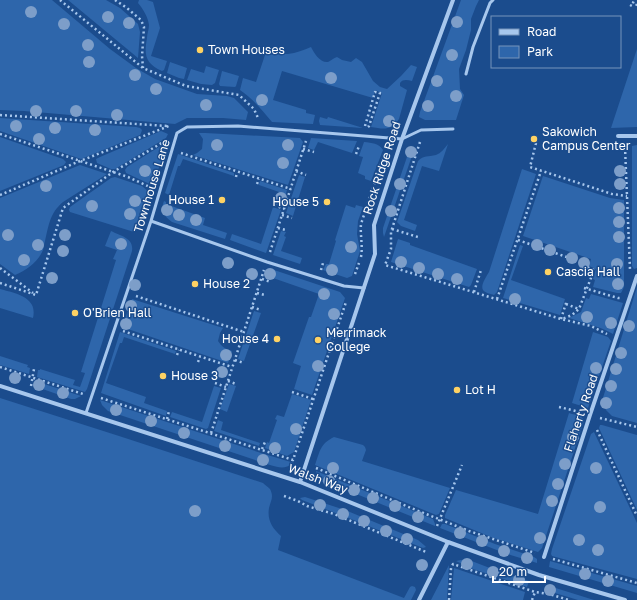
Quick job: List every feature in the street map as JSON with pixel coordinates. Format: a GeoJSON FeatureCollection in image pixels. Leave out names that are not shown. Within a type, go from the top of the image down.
{"type":"FeatureCollection","features":[{"type":"Feature","properties":{"kind":"street","name":"Rock Ridge Road"},"geometry":{"type":"LineString","coordinates":[[300,482],[375,254],[374,225],[419,90],[453,0]]}},
{"type":"Feature","properties":{"kind":"street"},"geometry":{"type":"LineString","coordinates":[[618,136],[637,136]]}},
{"type":"Feature","properties":{"kind":"street","name":"Flaherty Road"},"geometry":{"type":"LineString","coordinates":[[544,557],[637,276]]}},
{"type":"Feature","properties":{"kind":"street","name":"Walsh Way"},"geometry":{"type":"LineString","coordinates":[[0,386],[300,482],[448,542],[539,575],[626,600]]}},
{"type":"Feature","properties":{"kind":"street"},"geometry":{"type":"LineString","coordinates":[[419,600],[448,542]]}},
{"type":"Feature","properties":{"kind":"lane"},"geometry":{"type":"LineString","coordinates":[[466,74],[473,47],[490,3],[493,0]]}},
{"type":"Feature","properties":{"kind":"lane","name":"Townhouse Lane"},"geometry":{"type":"LineString","coordinates":[[86,413],[151,221],[177,133],[187,127],[238,126],[402,139]]}},
{"type":"Feature","properties":{"kind":"lane"},"geometry":{"type":"LineString","coordinates":[[402,139],[421,130],[453,128]]}},
{"type":"Feature","properties":{"kind":"lane"},"geometry":{"type":"LineString","coordinates":[[151,221],[267,262],[344,286],[364,288]]}},
{"type":"Feature","properties":{"kind":"path"},"geometry":{"type":"LineString","coordinates":[[60,0],[143,68],[186,86],[239,95],[254,109],[262,127]]}},
{"type":"Feature","properties":{"kind":"path"},"geometry":{"type":"LineString","coordinates":[[115,0],[141,20],[144,27],[142,56],[143,68]]}},
{"type":"Feature","properties":{"kind":"path"},"geometry":{"type":"LineString","coordinates":[[630,5],[632,6],[634,0]]}},
{"type":"Feature","properties":{"kind":"path"},"geometry":{"type":"LineString","coordinates":[[362,135],[369,126],[380,93],[375,92],[365,126]]}},
{"type":"Feature","properties":{"kind":"path"},"geometry":{"type":"LineString","coordinates":[[0,115],[187,127]]}},
{"type":"Feature","properties":{"kind":"path"},"geometry":{"type":"LineString","coordinates":[[0,194],[170,126]]}},
{"type":"Feature","properties":{"kind":"path"},"geometry":{"type":"LineString","coordinates":[[424,130],[391,232],[391,249],[385,264],[561,319],[591,326],[617,338]]}},
{"type":"Feature","properties":{"kind":"path"},"geometry":{"type":"LineString","coordinates":[[211,433],[309,132]]}},
{"type":"Feature","properties":{"kind":"path"},"geometry":{"type":"LineString","coordinates":[[36,295],[63,208],[113,172],[177,133]]}},
{"type":"Feature","properties":{"kind":"path"},"geometry":{"type":"LineString","coordinates":[[0,134],[128,177],[160,191]]}},
{"type":"Feature","properties":{"kind":"path"},"geometry":{"type":"LineString","coordinates":[[625,136],[630,273]]}},
{"type":"Feature","properties":{"kind":"path"},"geometry":{"type":"LineString","coordinates":[[536,143],[530,167],[612,194],[627,196]]}},
{"type":"Feature","properties":{"kind":"path"},"geometry":{"type":"LineString","coordinates":[[303,149],[314,152]]}},
{"type":"Feature","properties":{"kind":"path"},"geometry":{"type":"LineString","coordinates":[[172,150],[290,189]]}},
{"type":"Feature","properties":{"kind":"path"},"geometry":{"type":"LineString","coordinates":[[296,171],[306,175]]}},
{"type":"Feature","properties":{"kind":"path"},"geometry":{"type":"LineString","coordinates":[[498,299],[541,171]]}},
{"type":"Feature","properties":{"kind":"path"},"geometry":{"type":"LineString","coordinates":[[236,176],[238,172]]}},
{"type":"Feature","properties":{"kind":"path"},"geometry":{"type":"LineString","coordinates":[[257,184],[259,178]]}},
{"type":"Feature","properties":{"kind":"path"},"geometry":{"type":"LineString","coordinates":[[274,205],[284,209]]}},
{"type":"Feature","properties":{"kind":"path"},"geometry":{"type":"LineString","coordinates":[[282,215],[292,218]]}},
{"type":"Feature","properties":{"kind":"path"},"geometry":{"type":"LineString","coordinates":[[278,228],[286,230]]}},
{"type":"Feature","properties":{"kind":"path"},"geometry":{"type":"LineString","coordinates":[[392,229],[418,237]]}},
{"type":"Feature","properties":{"kind":"path"},"geometry":{"type":"LineString","coordinates":[[518,240],[578,261],[594,270],[579,309],[572,315],[561,319]]}},
{"type":"Feature","properties":{"kind":"path"},"geometry":{"type":"LineString","coordinates":[[0,268],[36,295]]}},
{"type":"Feature","properties":{"kind":"path"},"geometry":{"type":"LineString","coordinates":[[474,292],[481,270]]}},
{"type":"Feature","properties":{"kind":"path"},"geometry":{"type":"LineString","coordinates":[[262,279],[271,282]]}},
{"type":"Feature","properties":{"kind":"path"},"geometry":{"type":"LineString","coordinates":[[0,283],[36,295]]}},
{"type":"Feature","properties":{"kind":"path"},"geometry":{"type":"LineString","coordinates":[[586,288],[618,298],[631,295]]}},
{"type":"Feature","properties":{"kind":"path"},"geometry":{"type":"LineString","coordinates":[[126,293],[244,332]]}},
{"type":"Feature","properties":{"kind":"path"},"geometry":{"type":"LineString","coordinates":[[257,293],[265,295]]}},
{"type":"Feature","properties":{"kind":"path"},"geometry":{"type":"LineString","coordinates":[[561,319],[567,300]]}},
{"type":"Feature","properties":{"kind":"path"},"geometry":{"type":"LineString","coordinates":[[0,367],[91,396],[106,398],[293,460],[346,302]]}},
{"type":"Feature","properties":{"kind":"path"},"geometry":{"type":"LineString","coordinates":[[566,304],[579,309]]}},
{"type":"Feature","properties":{"kind":"path"},"geometry":{"type":"LineString","coordinates":[[252,307],[261,310]]}},
{"type":"Feature","properties":{"kind":"path"},"geometry":{"type":"LineString","coordinates":[[114,328],[232,367]]}},
{"type":"Feature","properties":{"kind":"path"},"geometry":{"type":"LineString","coordinates":[[177,355],[179,350]]}},
{"type":"Feature","properties":{"kind":"path"},"geometry":{"type":"LineString","coordinates":[[198,362],[200,356]]}},
{"type":"Feature","properties":{"kind":"path"},"geometry":{"type":"LineString","coordinates":[[235,360],[244,363]]}},
{"type":"Feature","properties":{"kind":"path"},"geometry":{"type":"LineString","coordinates":[[29,395],[34,369]]}},
{"type":"Feature","properties":{"kind":"path"},"geometry":{"type":"LineString","coordinates":[[228,381],[236,384]]}},
{"type":"Feature","properties":{"kind":"path"},"geometry":{"type":"LineString","coordinates":[[215,383],[226,387]]}},
{"type":"Feature","properties":{"kind":"path"},"geometry":{"type":"LineString","coordinates":[[292,392],[313,399]]}},
{"type":"Feature","properties":{"kind":"path"},"geometry":{"type":"LineString","coordinates":[[167,419],[169,411]]}},
{"type":"Feature","properties":{"kind":"path"},"geometry":{"type":"LineString","coordinates":[[590,415],[637,516]]}},
{"type":"Feature","properties":{"kind":"path"},"geometry":{"type":"LineString","coordinates":[[262,450],[264,442]]}},
{"type":"Feature","properties":{"kind":"path"},"geometry":{"type":"LineString","coordinates":[[437,526],[462,465]]}},
{"type":"Feature","properties":{"kind":"path"},"geometry":{"type":"LineString","coordinates":[[315,468],[469,531],[544,557],[637,583]]}},
{"type":"Feature","properties":{"kind":"path"},"geometry":{"type":"LineString","coordinates":[[284,496],[307,506],[334,514],[426,552]]}},
{"type":"Feature","properties":{"kind":"path"},"geometry":{"type":"LineString","coordinates":[[449,600],[451,568],[453,564],[535,592],[549,594],[569,600]]}},
{"type":"Feature","properties":{"kind":"path"},"geometry":{"type":"LineString","coordinates":[[532,600],[535,592]]}},
{"type":"Feature","properties":{"kind":"green space"},"geometry":{"type":"Polygon","coordinates":[[[0,0],[52,0],[110,49],[136,68],[155,79],[197,94],[227,96],[234,98],[248,112],[246,120],[223,118],[187,118],[175,124],[0,110],[0,0]]]}},
{"type":"Feature","properties":{"kind":"green space"},"geometry":{"type":"Polygon","coordinates":[[[68,0],[106,0],[120,8],[138,24],[140,32],[138,58],[68,0]]]}},
{"type":"Feature","properties":{"kind":"green space"},"geometry":{"type":"Polygon","coordinates":[[[139,0],[153,2],[160,28],[151,56],[167,61],[164,70],[162,71],[152,65],[147,58],[146,49],[149,25],[145,13],[138,3],[139,0]]]}},
{"type":"Feature","properties":{"kind":"green space"},"geometry":{"type":"Polygon","coordinates":[[[461,0],[479,0],[471,19],[471,30],[459,69],[460,89],[464,95],[456,120],[425,120],[419,117],[420,112],[461,0]]]}},
{"type":"Feature","properties":{"kind":"green space"},"geometry":{"type":"Polygon","coordinates":[[[311,47],[318,57],[325,62],[337,57],[351,62],[356,58],[362,62],[373,81],[380,87],[387,89],[411,65],[417,67],[412,81],[404,80],[400,83],[400,86],[407,90],[399,119],[396,123],[387,128],[371,127],[382,93],[375,90],[373,98],[282,71],[273,100],[306,110],[306,113],[315,115],[313,124],[272,122],[245,93],[240,90],[243,78],[256,82],[265,55],[291,54],[311,47]]]}},
{"type":"Feature","properties":{"kind":"green space"},"geometry":{"type":"Polygon","coordinates":[[[637,49],[637,127],[611,128],[637,49]]]}},
{"type":"Feature","properties":{"kind":"green space"},"geometry":{"type":"Polygon","coordinates":[[[170,62],[187,68],[184,79],[167,73],[170,62]]]}},
{"type":"Feature","properties":{"kind":"green space"},"geometry":{"type":"Polygon","coordinates":[[[206,66],[219,70],[215,83],[212,85],[201,84],[187,80],[191,69],[204,73],[206,66]]]}},
{"type":"Feature","properties":{"kind":"green space"},"geometry":{"type":"Polygon","coordinates":[[[222,71],[239,76],[235,87],[220,86],[219,84],[222,71]]]}},
{"type":"Feature","properties":{"kind":"green space"},"geometry":{"type":"Polygon","coordinates":[[[320,117],[327,119],[328,117],[363,128],[320,125],[320,117]]]}},
{"type":"Feature","properties":{"kind":"green space"},"geometry":{"type":"Polygon","coordinates":[[[0,118],[136,127],[142,130],[140,135],[81,159],[0,131],[0,118]]]}},
{"type":"Feature","properties":{"kind":"green space"},"geometry":{"type":"Polygon","coordinates":[[[161,131],[168,134],[166,138],[115,169],[111,169],[97,163],[96,159],[100,157],[161,131]]]}},
{"type":"Feature","properties":{"kind":"green space"},"geometry":{"type":"Polygon","coordinates":[[[199,133],[300,138],[303,142],[288,185],[193,155],[202,149],[203,139],[199,133]]]}},
{"type":"Feature","properties":{"kind":"green space"},"geometry":{"type":"Polygon","coordinates":[[[0,137],[63,159],[66,162],[64,165],[0,191],[0,137]]]}},
{"type":"Feature","properties":{"kind":"green space"},"geometry":{"type":"Polygon","coordinates":[[[311,138],[357,141],[352,153],[318,142],[314,150],[308,148],[311,138]]]}},
{"type":"Feature","properties":{"kind":"green space"},"geometry":{"type":"Polygon","coordinates":[[[170,140],[152,185],[126,173],[125,170],[127,167],[170,140]]]}},
{"type":"Feature","properties":{"kind":"green space"},"geometry":{"type":"Polygon","coordinates":[[[364,142],[377,145],[383,150],[371,181],[365,179],[365,176],[358,173],[363,157],[359,156],[364,142]]]}},
{"type":"Feature","properties":{"kind":"green space"},"geometry":{"type":"Polygon","coordinates":[[[448,144],[439,171],[422,166],[404,220],[417,225],[415,231],[401,226],[397,222],[418,161],[424,157],[438,154],[448,144]]]}},
{"type":"Feature","properties":{"kind":"green space"},"geometry":{"type":"Polygon","coordinates":[[[637,145],[637,268],[634,269],[632,266],[632,146],[637,145]]]}},
{"type":"Feature","properties":{"kind":"green space"},"geometry":{"type":"Polygon","coordinates":[[[410,148],[414,150],[384,237],[383,228],[410,148]]]}},
{"type":"Feature","properties":{"kind":"green space"},"geometry":{"type":"Polygon","coordinates":[[[178,154],[234,173],[234,176],[183,159],[180,166],[178,166],[169,195],[165,193],[178,154]]]}},
{"type":"Feature","properties":{"kind":"green space"},"geometry":{"type":"Polygon","coordinates":[[[80,165],[107,174],[63,202],[55,210],[41,254],[32,265],[15,275],[0,264],[0,198],[80,165]]]}},
{"type":"Feature","properties":{"kind":"green space"},"geometry":{"type":"Polygon","coordinates":[[[522,169],[536,174],[497,292],[494,295],[484,291],[482,287],[489,272],[522,169]]]}},
{"type":"Feature","properties":{"kind":"green space"},"geometry":{"type":"Polygon","coordinates":[[[299,175],[305,177],[293,216],[286,213],[299,175]]]}},
{"type":"Feature","properties":{"kind":"green space"},"geometry":{"type":"Polygon","coordinates":[[[543,176],[610,198],[624,200],[624,287],[621,293],[593,287],[595,280],[593,279],[596,269],[589,266],[591,259],[523,236],[543,176]]]}},
{"type":"Feature","properties":{"kind":"green space"},"geometry":{"type":"Polygon","coordinates":[[[115,177],[142,186],[150,193],[139,229],[134,232],[70,212],[69,210],[70,207],[111,178],[115,177]]]}},
{"type":"Feature","properties":{"kind":"green space"},"geometry":{"type":"Polygon","coordinates":[[[260,181],[287,190],[282,206],[275,204],[279,192],[259,185],[260,181]]]}},
{"type":"Feature","properties":{"kind":"green space"},"geometry":{"type":"Polygon","coordinates":[[[164,201],[166,204],[205,218],[203,225],[227,233],[225,239],[172,222],[167,218],[163,211],[164,201]]]}},
{"type":"Feature","properties":{"kind":"green space"},"geometry":{"type":"Polygon","coordinates":[[[346,205],[355,208],[356,205],[363,207],[358,221],[357,234],[360,251],[352,276],[347,278],[323,270],[326,264],[329,264],[346,205]]]}},
{"type":"Feature","properties":{"kind":"green space"},"geometry":{"type":"Polygon","coordinates":[[[273,207],[281,210],[266,253],[230,240],[232,234],[261,244],[273,207]]]}},
{"type":"Feature","properties":{"kind":"green space"},"geometry":{"type":"Polygon","coordinates":[[[111,231],[129,240],[132,251],[87,389],[85,392],[37,377],[38,370],[40,369],[75,380],[73,385],[80,387],[85,373],[81,372],[116,260],[113,259],[117,250],[105,246],[111,231]]]}},
{"type":"Feature","properties":{"kind":"green space"},"geometry":{"type":"Polygon","coordinates":[[[281,231],[286,232],[284,236],[286,237],[281,251],[302,258],[300,264],[273,255],[281,231]]]}},
{"type":"Feature","properties":{"kind":"green space"},"geometry":{"type":"Polygon","coordinates":[[[398,239],[410,243],[410,245],[477,269],[471,285],[469,287],[391,262],[398,239]]]}},
{"type":"Feature","properties":{"kind":"green space"},"geometry":{"type":"Polygon","coordinates":[[[520,245],[523,246],[511,280],[565,299],[560,315],[503,298],[520,245]]]}},
{"type":"Feature","properties":{"kind":"green space"},"geometry":{"type":"Polygon","coordinates":[[[268,268],[340,292],[345,298],[312,395],[294,389],[301,366],[293,363],[309,317],[311,317],[319,294],[273,278],[265,277],[268,268]]]}},
{"type":"Feature","properties":{"kind":"green space"},"geometry":{"type":"Polygon","coordinates":[[[637,287],[637,423],[612,416],[606,410],[602,401],[637,287]]]}},
{"type":"Feature","properties":{"kind":"green space"},"geometry":{"type":"Polygon","coordinates":[[[0,289],[26,298],[32,305],[34,313],[33,318],[0,308],[0,289]]]}},
{"type":"Feature","properties":{"kind":"green space"},"geometry":{"type":"Polygon","coordinates":[[[591,294],[623,303],[613,334],[569,318],[581,312],[586,298],[589,299],[591,294]]]}},
{"type":"Feature","properties":{"kind":"green space"},"geometry":{"type":"Polygon","coordinates":[[[132,299],[223,328],[218,341],[224,348],[232,351],[228,363],[122,327],[132,299]]]}},
{"type":"Feature","properties":{"kind":"green space"},"geometry":{"type":"Polygon","coordinates":[[[254,311],[261,313],[244,361],[238,359],[254,311]]]}},
{"type":"Feature","properties":{"kind":"green space"},"geometry":{"type":"Polygon","coordinates":[[[120,332],[176,351],[175,354],[124,337],[122,343],[120,343],[106,383],[146,397],[144,403],[167,411],[166,416],[101,393],[120,332]]]}},
{"type":"Feature","properties":{"kind":"green space"},"geometry":{"type":"Polygon","coordinates":[[[593,332],[608,337],[611,341],[588,408],[572,403],[593,332]]]}},
{"type":"Feature","properties":{"kind":"green space"},"geometry":{"type":"Polygon","coordinates":[[[0,356],[28,365],[27,367],[30,368],[29,374],[0,365],[0,356]]]}},
{"type":"Feature","properties":{"kind":"green space"},"geometry":{"type":"Polygon","coordinates":[[[35,381],[81,396],[71,399],[34,386],[35,381]]]}},
{"type":"Feature","properties":{"kind":"green space"},"geometry":{"type":"Polygon","coordinates":[[[229,384],[236,386],[227,412],[220,409],[229,384]]]}},
{"type":"Feature","properties":{"kind":"green space"},"geometry":{"type":"Polygon","coordinates":[[[214,386],[221,388],[208,428],[206,429],[170,417],[172,412],[202,422],[214,386]]]}},
{"type":"Feature","properties":{"kind":"green space"},"geometry":{"type":"Polygon","coordinates":[[[292,394],[311,400],[294,452],[287,456],[265,448],[267,442],[269,443],[277,420],[275,419],[277,415],[284,417],[292,394]]]}},
{"type":"Feature","properties":{"kind":"green space"},"geometry":{"type":"Polygon","coordinates":[[[0,398],[263,483],[270,489],[272,494],[269,516],[273,527],[281,536],[278,550],[404,598],[410,587],[415,587],[416,590],[411,600],[0,600],[0,398]]]}},
{"type":"Feature","properties":{"kind":"green space"},"geometry":{"type":"Polygon","coordinates":[[[100,400],[294,463],[282,467],[270,465],[108,411],[102,405],[100,400]]]}},
{"type":"Feature","properties":{"kind":"green space"},"geometry":{"type":"Polygon","coordinates":[[[569,413],[580,416],[584,421],[542,548],[538,552],[491,537],[445,518],[456,490],[538,514],[569,413]]]}},
{"type":"Feature","properties":{"kind":"green space"},"geometry":{"type":"Polygon","coordinates":[[[218,420],[223,422],[221,430],[260,443],[259,446],[214,431],[218,420]]]}},
{"type":"Feature","properties":{"kind":"green space"},"geometry":{"type":"Polygon","coordinates":[[[600,425],[637,435],[637,510],[599,428],[600,425]]]}},
{"type":"Feature","properties":{"kind":"green space"},"geometry":{"type":"Polygon","coordinates":[[[594,432],[637,523],[637,579],[552,556],[551,554],[591,434],[594,432]]]}},
{"type":"Feature","properties":{"kind":"green space"},"geometry":{"type":"Polygon","coordinates":[[[334,437],[363,445],[366,450],[362,461],[450,488],[439,514],[436,515],[315,465],[323,445],[334,437]]]}},
{"type":"Feature","properties":{"kind":"green space"},"geometry":{"type":"Polygon","coordinates":[[[316,471],[433,519],[435,526],[349,491],[327,484],[321,481],[317,476],[316,471]]]}},
{"type":"Feature","properties":{"kind":"green space"},"geometry":{"type":"Polygon","coordinates":[[[305,497],[345,510],[418,540],[426,547],[423,548],[300,498],[305,497]]]}},
{"type":"Feature","properties":{"kind":"green space"},"geometry":{"type":"Polygon","coordinates":[[[442,524],[534,557],[537,559],[537,563],[507,554],[440,528],[442,524]]]}},
{"type":"Feature","properties":{"kind":"green space"},"geometry":{"type":"Polygon","coordinates":[[[469,560],[529,581],[527,587],[473,569],[456,561],[469,560]]]}},
{"type":"Feature","properties":{"kind":"green space"},"geometry":{"type":"Polygon","coordinates":[[[550,561],[637,586],[637,593],[549,567],[550,561]]]}},
{"type":"Feature","properties":{"kind":"green space"},"geometry":{"type":"Polygon","coordinates":[[[449,565],[447,600],[431,600],[449,565]]]}},
{"type":"Feature","properties":{"kind":"green space"},"geometry":{"type":"Polygon","coordinates":[[[454,568],[525,592],[523,600],[451,600],[454,568]]]}},
{"type":"Feature","properties":{"kind":"green space"},"geometry":{"type":"Polygon","coordinates":[[[546,585],[594,600],[578,600],[545,590],[546,585]]]}},
{"type":"Feature","properties":{"kind":"place","name":"Town Houses"},"geometry":{"type":"Point","coordinates":[200,50]}},
{"type":"Feature","properties":{"kind":"place","name":"Sakowich Campus Center"},"geometry":{"type":"Point","coordinates":[534,139]}},
{"type":"Feature","properties":{"kind":"place","name":"House 1"},"geometry":{"type":"Point","coordinates":[222,200]}},
{"type":"Feature","properties":{"kind":"place","name":"House 5"},"geometry":{"type":"Point","coordinates":[327,202]}},
{"type":"Feature","properties":{"kind":"place","name":"Cascia Hall"},"geometry":{"type":"Point","coordinates":[548,272]}},
{"type":"Feature","properties":{"kind":"place","name":"House 2"},"geometry":{"type":"Point","coordinates":[195,284]}},
{"type":"Feature","properties":{"kind":"place","name":"O'Brien Hall"},"geometry":{"type":"Point","coordinates":[75,313]}},
{"type":"Feature","properties":{"kind":"place","name":"House 4"},"geometry":{"type":"Point","coordinates":[277,339]}},
{"type":"Feature","properties":{"kind":"place","name":"Merrimack College"},"geometry":{"type":"Point","coordinates":[318,340]}},
{"type":"Feature","properties":{"kind":"place","name":"House 3"},"geometry":{"type":"Point","coordinates":[163,376]}},
{"type":"Feature","properties":{"kind":"place","name":"Lot H"},"geometry":{"type":"Point","coordinates":[457,390]}}]}
